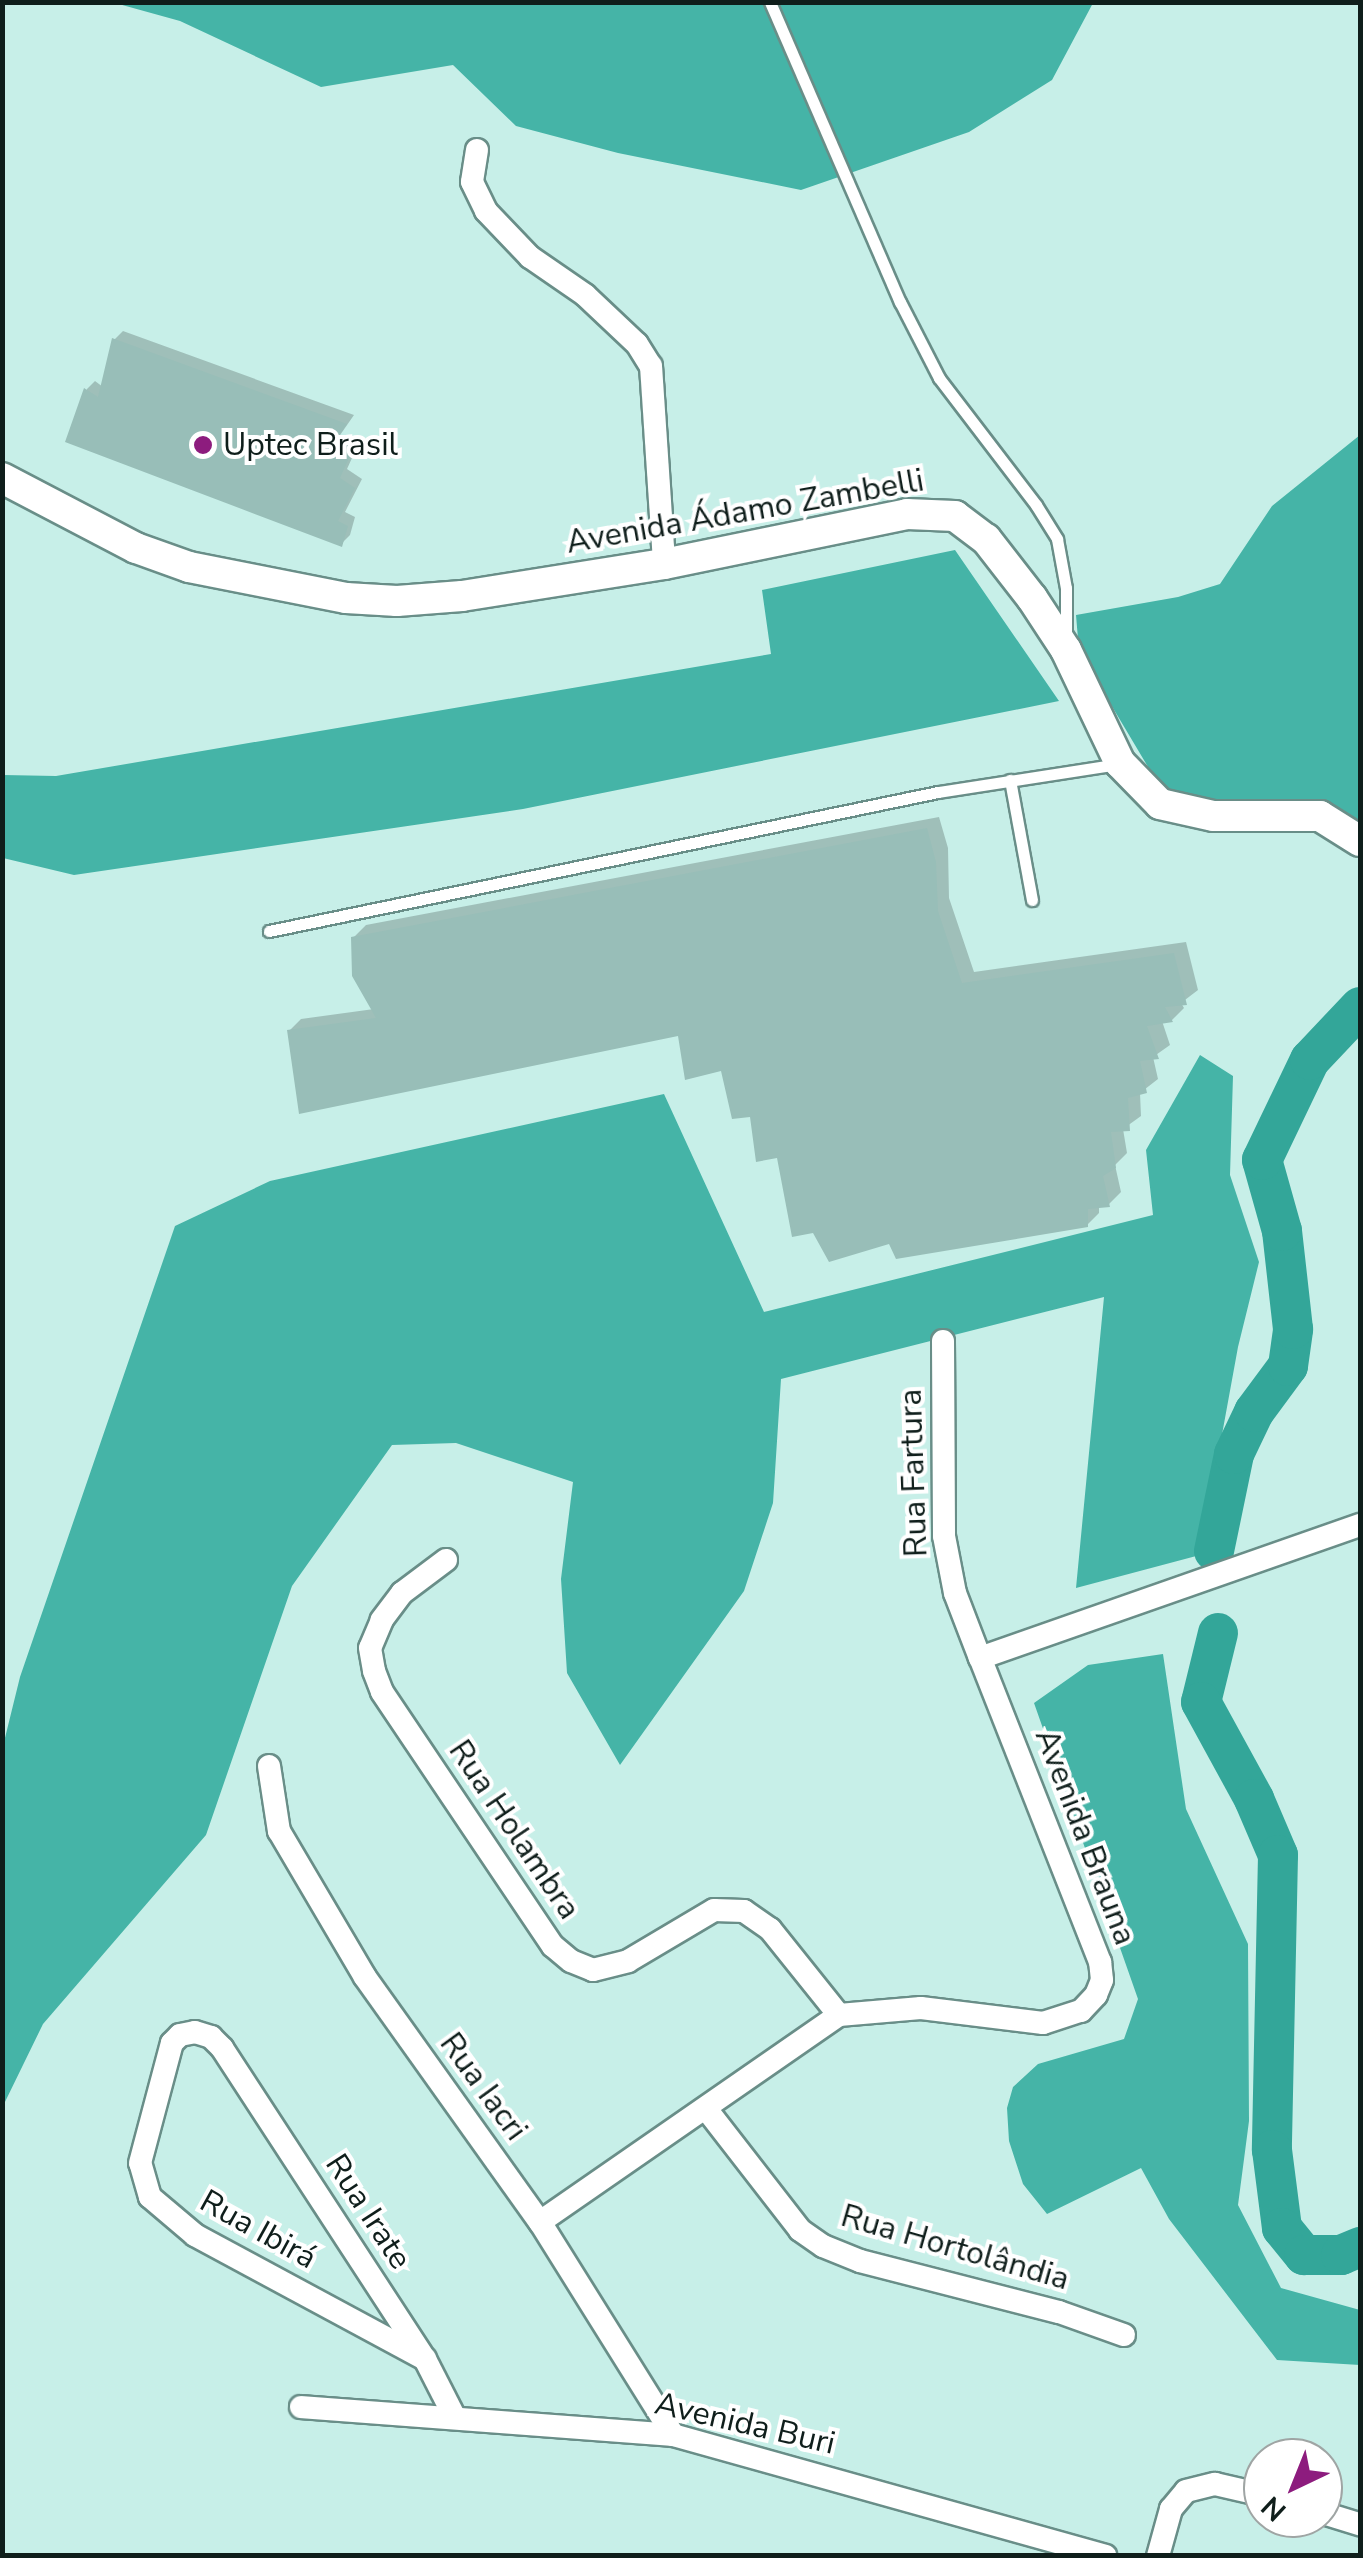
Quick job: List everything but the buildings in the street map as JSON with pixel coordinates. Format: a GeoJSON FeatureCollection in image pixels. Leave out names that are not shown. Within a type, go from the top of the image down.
{"type":"FeatureCollection","features":[{"type":"Feature","properties":{"kind":"street"},"geometry":{"type":"LineString","coordinates":[[477,150],[472,182],[495,222],[530,257],[585,295],[638,344],[651,366],[664,564]]}},
{"type":"Feature","properties":{"kind":"street","name":"Avenida Ádamo Zambelli"},"geometry":{"type":"LineString","coordinates":[[2,478],[136,548],[189,568],[346,598],[397,601],[462,596],[664,564],[907,514],[940,512],[974,527],[993,547],[1066,650],[1120,763],[1160,804],[1213,816],[1306,814],[1336,822],[1360,840]]}},
{"type":"Feature","properties":{"kind":"street","name":"Rua Fartura"},"geometry":{"type":"LineString","coordinates":[[943,1341],[944,1536],[955,1593],[980,1658]]}},
{"type":"Feature","properties":{"kind":"street"},"geometry":{"type":"LineString","coordinates":[[980,1658],[1360,1525]]}},
{"type":"Feature","properties":{"kind":"street","name":"Rua Holambra"},"geometry":{"type":"LineString","coordinates":[[446,1560],[402,1594],[382,1620],[370,1648],[374,1671],[382,1692],[553,1946],[572,1962],[593,1970],[628,1961],[714,1910],[744,1911],[770,1929],[838,2014]]}},
{"type":"Feature","properties":{"kind":"street","name":"Avenida Brauna"},"geometry":{"type":"LineString","coordinates":[[838,2014],[921,2008],[1042,2022],[1064,2020],[1096,1995],[1102,1980],[1090,1929],[980,1658]]}},
{"type":"Feature","properties":{"kind":"street","name":"Rua Iacri"},"geometry":{"type":"LineString","coordinates":[[269,1766],[280,1832],[365,1976],[540,2222],[673,2435]]}},
{"type":"Feature","properties":{"kind":"street"},"geometry":{"type":"LineString","coordinates":[[540,2222],[708,2110],[838,2014]]}},
{"type":"Feature","properties":{"kind":"street","name":"Rua Ibirá"},"geometry":{"type":"LineString","coordinates":[[222,2048],[194,2032],[180,2035],[172,2043],[140,2163],[150,2197],[195,2234],[425,2359]]}},
{"type":"Feature","properties":{"kind":"street","name":"Rua Irate"},"geometry":{"type":"LineString","coordinates":[[222,2048],[425,2359],[454,2416]]}},
{"type":"Feature","properties":{"kind":"street","name":"Rua Hortolândia"},"geometry":{"type":"LineString","coordinates":[[708,2110],[800,2230],[822,2246],[860,2261],[1059,2312],[1124,2335]]}},
{"type":"Feature","properties":{"kind":"street","name":"Avenida Buri"},"geometry":{"type":"LineString","coordinates":[[301,2407],[673,2435],[1106,2556]]}},
{"type":"Feature","properties":{"kind":"street"},"geometry":{"type":"LineString","coordinates":[[1158,2556],[1171,2509],[1186,2491],[1214,2484],[1243,2491]]}},
{"type":"Feature","properties":{"kind":"lane"},"geometry":{"type":"LineString","coordinates":[[770,2],[900,302],[939,378],[1036,505],[1057,540],[1066,588],[1066,650]]}},
{"type":"Feature","properties":{"kind":"lane"},"geometry":{"type":"LineString","coordinates":[[270,931],[1010,780],[1120,763]]}},
{"type":"Feature","properties":{"kind":"lane"},"geometry":{"type":"LineString","coordinates":[[1010,780],[1032,900]]}},
{"type":"Feature","properties":{"kind":"shaded area"},"geometry":{"type":"Polygon","coordinates":[[[115,3],[1093,3],[1052,80],[969,132],[801,190],[618,153],[516,126],[453,65],[321,87],[180,21],[115,3]]]}},
{"type":"Feature","properties":{"kind":"shaded area"},"geometry":{"type":"Polygon","coordinates":[[[1360,435],[1360,828],[1187,803],[1157,782],[1079,651],[1076,615],[1178,597],[1220,584],[1272,506],[1360,435]]]}},
{"type":"Feature","properties":{"kind":"shaded area"},"geometry":{"type":"Polygon","coordinates":[[[955,550],[1059,701],[523,809],[74,875],[3,858],[3,775],[56,776],[771,654],[762,590],[955,550]]]}},
{"type":"Feature","properties":{"kind":"shaded area"},"geometry":{"type":"Polygon","coordinates":[[[1200,1055],[1233,1076],[1230,1175],[1259,1262],[1238,1347],[1200,1555],[1076,1588],[1104,1297],[781,1379],[773,1503],[744,1591],[620,1765],[567,1673],[561,1579],[573,1482],[456,1443],[392,1445],[292,1586],[206,1835],[43,2024],[3,2106],[3,1746],[20,1677],[175,1226],[270,1181],[664,1094],[764,1312],[1153,1215],[1146,1150],[1200,1055]]]}},
{"type":"Feature","properties":{"kind":"shaded area"},"geometry":{"type":"Polygon","coordinates":[[[1163,1654],[1186,1809],[1248,1944],[1249,2121],[1238,2205],[1281,2288],[1360,2310],[1360,2365],[1277,2360],[1169,2219],[1141,2168],[1047,2214],[1023,2184],[1009,2141],[1007,2108],[1013,2087],[1038,2064],[1124,2039],[1138,1999],[1034,1703],[1088,1665],[1163,1654]]]}},
{"type":"Feature","properties":{"kind":"waterway"},"geometry":{"type":"LineString","coordinates":[[1214,1551],[1234,1454],[1254,1412],[1288,1366],[1293,1329],[1282,1231],[1262,1160],[1310,1060],[1360,1007]]}},
{"type":"Feature","properties":{"kind":"waterway"},"geometry":{"type":"LineString","coordinates":[[1218,1633],[1201,1702],[1254,1799],[1278,1855],[1272,2150],[1282,2228],[1304,2255],[1341,2255],[1360,2247]]}},
{"type":"Feature","properties":{"kind":"place","name":"Uptec Brasil"},"geometry":{"type":"Point","coordinates":[203,445]}}]}
